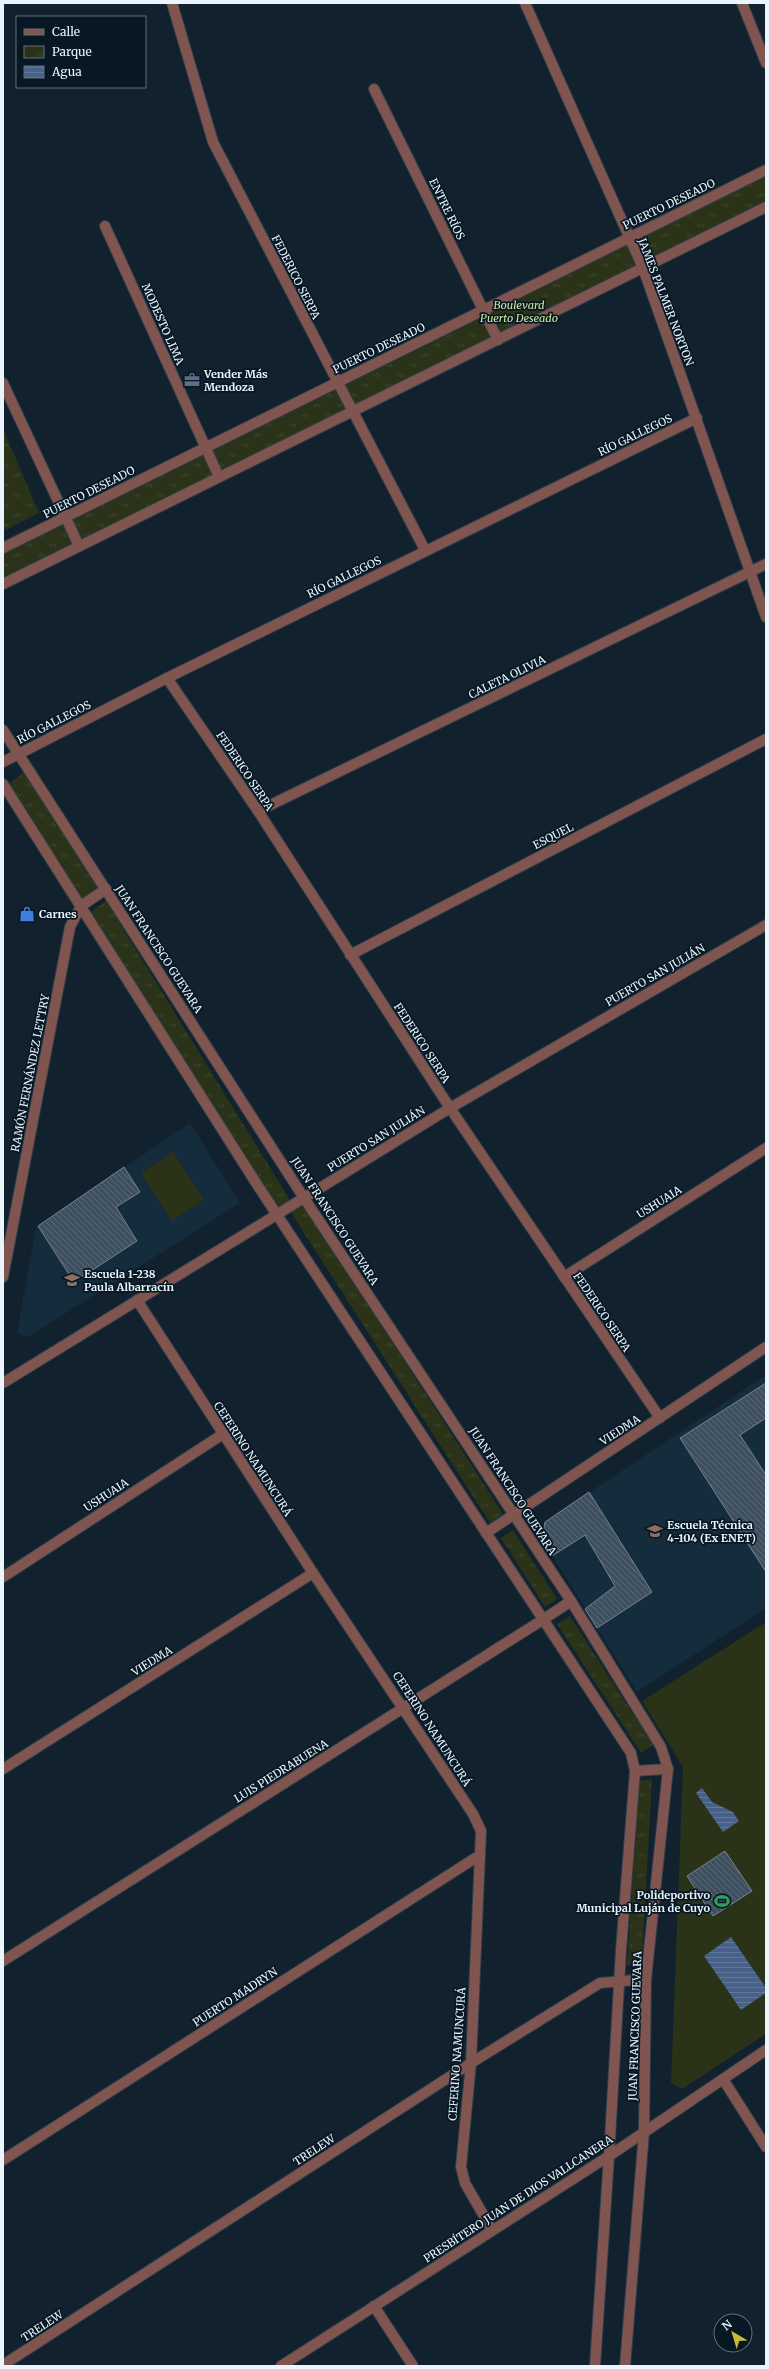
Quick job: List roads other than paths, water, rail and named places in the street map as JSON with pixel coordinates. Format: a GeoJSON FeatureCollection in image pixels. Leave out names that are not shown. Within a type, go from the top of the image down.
{"type":"FeatureCollection","features":[{"type":"Feature","properties":{"kind":"street","name":"FEDERICO SERPA"},"geometry":{"type":"LineString","coordinates":[[172,3],[213,142],[336,382],[353,411],[425,550]]}},
{"type":"Feature","properties":{"kind":"street","name":"JAMES PALMER NORTON"},"geometry":{"type":"LineString","coordinates":[[525,3],[643,268],[766,617]]}},
{"type":"Feature","properties":{"kind":"street"},"geometry":{"type":"LineString","coordinates":[[742,3],[766,63]]}},
{"type":"Feature","properties":{"kind":"street","name":"ENTRE RÍOS"},"geometry":{"type":"LineString","coordinates":[[374,88],[498,340]]}},
{"type":"Feature","properties":{"kind":"street","name":"PUERTO DESEADO"},"geometry":{"type":"LineString","coordinates":[[3,548],[766,170]]}},
{"type":"Feature","properties":{"kind":"street"},"geometry":{"type":"LineString","coordinates":[[3,584],[766,207]]}},
{"type":"Feature","properties":{"kind":"street","name":"MODESTO LIMA"},"geometry":{"type":"LineString","coordinates":[[105,226],[219,477]]}},
{"type":"Feature","properties":{"kind":"street"},"geometry":{"type":"LineString","coordinates":[[3,383],[79,546]]}},
{"type":"Feature","properties":{"kind":"street","name":"RÍO GALLEGOS"},"geometry":{"type":"LineString","coordinates":[[3,762],[167,678],[425,550],[697,418]]}},
{"type":"Feature","properties":{"kind":"street","name":"CALETA OLIVIA"},"geometry":{"type":"LineString","coordinates":[[258,811],[766,564]]}},
{"type":"Feature","properties":{"kind":"street","name":"FEDERICO SERPA"},"geometry":{"type":"LineString","coordinates":[[167,678],[258,811],[450,1108],[660,1418]]}},
{"type":"Feature","properties":{"kind":"street","name":"JUAN FRANCISCO GUEVARA"},"geometry":{"type":"LineString","coordinates":[[3,730],[304,1198],[570,1600],[661,1747],[668,1769],[646,1979],[644,2132],[625,2366]]}},
{"type":"Feature","properties":{"kind":"street","name":"ESQUEL"},"geometry":{"type":"LineString","coordinates":[[350,954],[766,739]]}},
{"type":"Feature","properties":{"kind":"street","name":"JUAN FRANCISCO GUEVARA"},"geometry":{"type":"LineString","coordinates":[[3,784],[277,1214],[544,1619],[630,1753],[635,1771],[595,2366]]}},
{"type":"Feature","properties":{"kind":"street","name":"RAMÓN FERNÁNDEZ LETTRY"},"geometry":{"type":"LineString","coordinates":[[3,1277],[70,927],[81,906],[106,889]]}},
{"type":"Feature","properties":{"kind":"street","name":"PUERTO SAN JULIÁN"},"geometry":{"type":"LineString","coordinates":[[3,1383],[450,1108],[766,925]]}},
{"type":"Feature","properties":{"kind":"street","name":"USHUAIA"},"geometry":{"type":"LineString","coordinates":[[564,1276],[766,1148]]}},
{"type":"Feature","properties":{"kind":"street","name":"CEFERINO NAMUNCURÁ"},"geometry":{"type":"LineString","coordinates":[[137,1300],[313,1573],[473,1814],[481,1832],[471,2063],[460,2167],[464,2183],[492,2230]]}},
{"type":"Feature","properties":{"kind":"street","name":"VIEDMA"},"geometry":{"type":"LineString","coordinates":[[486,1533],[766,1347]]}},
{"type":"Feature","properties":{"kind":"street","name":"USHUAIA"},"geometry":{"type":"LineString","coordinates":[[3,1577],[223,1434]]}},
{"type":"Feature","properties":{"kind":"street","name":"VIEDMA"},"geometry":{"type":"LineString","coordinates":[[3,1769],[313,1573]]}},
{"type":"Feature","properties":{"kind":"street","name":"LUIS PIEDRABUENA"},"geometry":{"type":"LineString","coordinates":[[3,1961],[544,1619],[570,1600]]}},
{"type":"Feature","properties":{"kind":"street"},"geometry":{"type":"LineString","coordinates":[[635,1771],[668,1769]]}},
{"type":"Feature","properties":{"kind":"street","name":"PUERTO MADRYN"},"geometry":{"type":"LineString","coordinates":[[3,2160],[480,1855]]}},
{"type":"Feature","properties":{"kind":"street","name":"TRELEW"},"geometry":{"type":"LineString","coordinates":[[3,2365],[471,2063],[600,1983],[646,1979]]}},
{"type":"Feature","properties":{"kind":"street","name":"PRESBÍTERO JUAN DE DIOS VALLCANERA"},"geometry":{"type":"LineString","coordinates":[[281,2366],[609,2156],[766,2050]]}},
{"type":"Feature","properties":{"kind":"street"},"geometry":{"type":"LineString","coordinates":[[722,2079],[766,2147]]}},
{"type":"Feature","properties":{"kind":"street"},"geometry":{"type":"LineString","coordinates":[[374,2306],[413,2366]]}},
{"type":"Feature","properties":{"kind":"water"},"geometry":{"type":"Polygon","coordinates":[[[702,1788],[712,1802],[733,1812],[739,1821],[723,1832],[696,1793],[702,1788]]]}},
{"type":"Feature","properties":{"kind":"water"},"geometry":{"type":"Polygon","coordinates":[[[731,1937],[766,1988],[766,1993],[741,2010],[704,1956],[731,1937]]]}},
{"type":"Feature","properties":{"kind":"place","name":"Vender Más Mendoza"},"geometry":{"type":"Point","coordinates":[192,380]}},
{"type":"Feature","properties":{"kind":"place","name":"Carnes"},"geometry":{"type":"Point","coordinates":[27,914]}},
{"type":"Feature","properties":{"kind":"place","name":"Escuela 1-238 Paula Albarracín"},"geometry":{"type":"Point","coordinates":[72,1280]}},
{"type":"Feature","properties":{"kind":"place","name":"Escuela Técnica 4-104 (Ex ENET)"},"geometry":{"type":"Point","coordinates":[655,1531]}},
{"type":"Feature","properties":{"kind":"place","name":"Polideportivo Municipal Luján de Cuyo"},"geometry":{"type":"Point","coordinates":[722,1901]}},
{"type":"Feature","properties":{"kind":"park label","name":"Boulevard Puerto Deseado"},"geometry":{"type":"Point","coordinates":[519,311]}}]}
